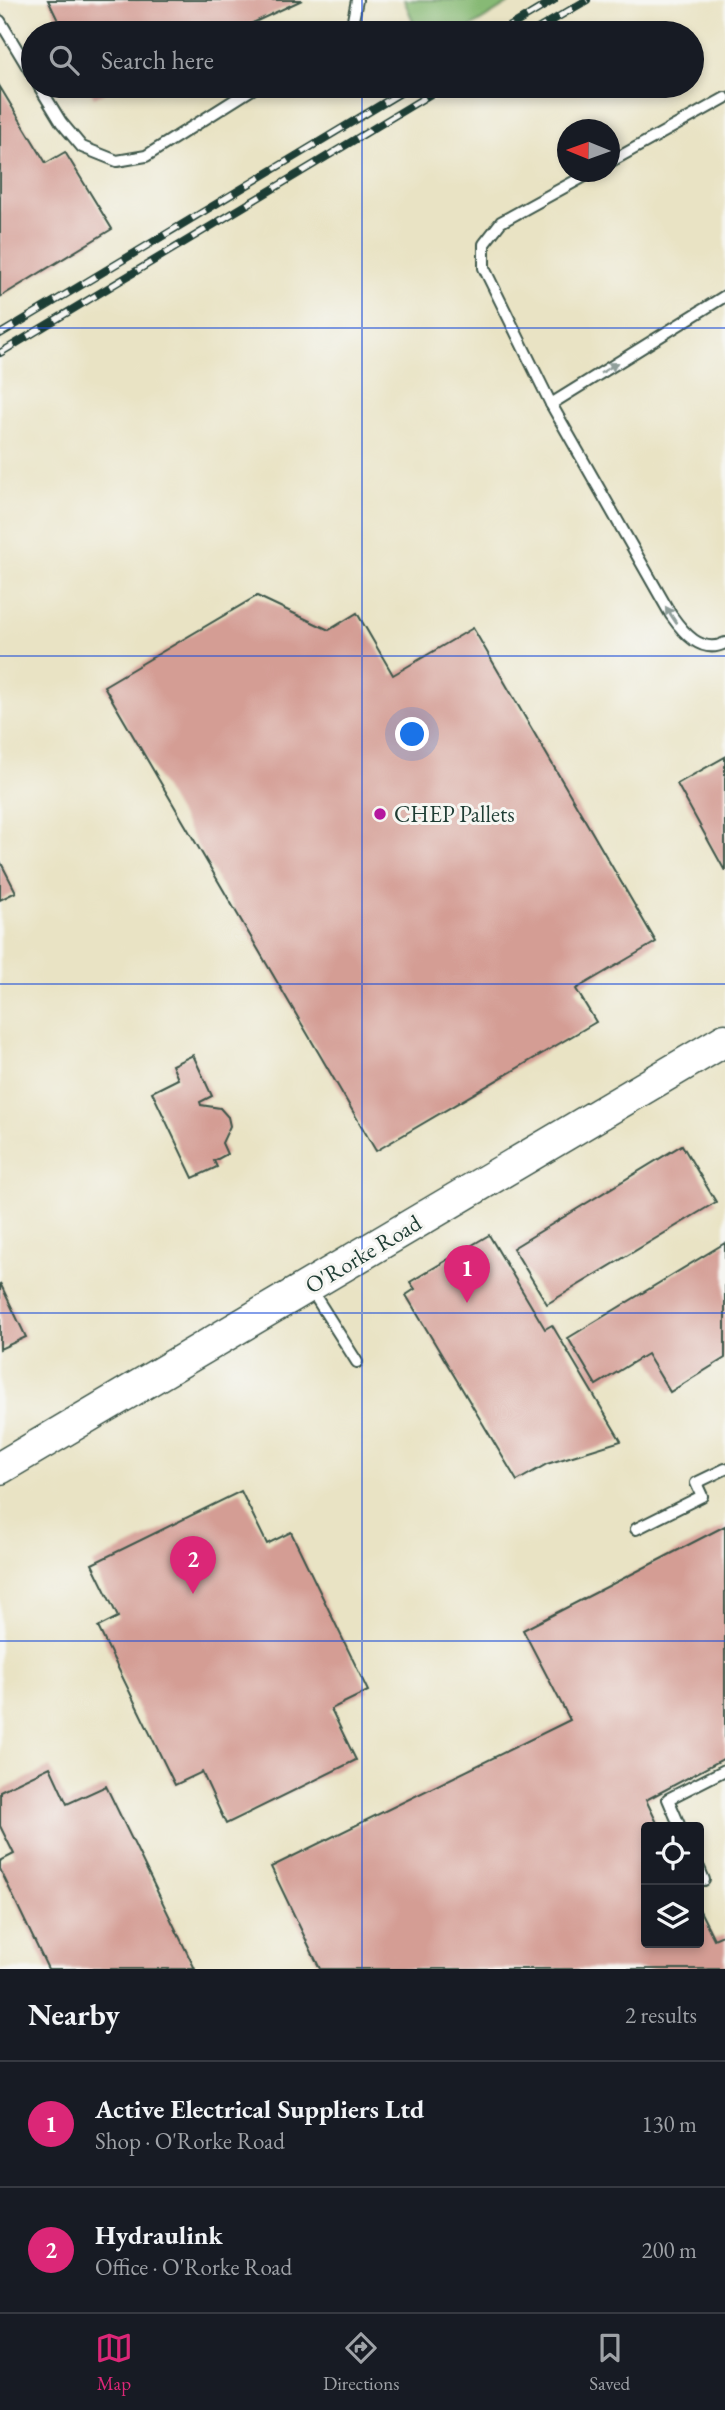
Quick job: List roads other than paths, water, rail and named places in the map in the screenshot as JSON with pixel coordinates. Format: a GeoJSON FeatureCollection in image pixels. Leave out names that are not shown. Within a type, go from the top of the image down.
{"type":"FeatureCollection","features":[{"type":"Feature","properties":{"kind":"street","name":"O'Rorke Road"},"geometry":{"type":"LineString","coordinates":[[0,1468],[725,1040]]}},
{"type":"Feature","properties":{"kind":"lane"},"geometry":{"type":"LineString","coordinates":[[353,21],[357,0]]}},
{"type":"Feature","properties":{"kind":"lane"},"geometry":{"type":"LineString","coordinates":[[0,21],[21,56]]}},
{"type":"Feature","properties":{"kind":"lane"},"geometry":{"type":"LineString","coordinates":[[46,98],[61,122],[82,147],[117,161],[146,156],[238,98]]}},
{"type":"Feature","properties":{"kind":"lane"},"geometry":{"type":"LineString","coordinates":[[620,156],[725,98]]}},
{"type":"Feature","properties":{"kind":"lane"},"geometry":{"type":"LineString","coordinates":[[574,182],[501,222],[484,244],[484,268],[551,404],[671,615],[686,636],[704,645],[725,643]]}},
{"type":"Feature","properties":{"kind":"lane"},"geometry":{"type":"LineString","coordinates":[[551,404],[725,296]]}},
{"type":"Feature","properties":{"kind":"lane"},"geometry":{"type":"LineString","coordinates":[[309,1286],[357,1362]]}},
{"type":"Feature","properties":{"kind":"lane"},"geometry":{"type":"LineString","coordinates":[[636,1529],[702,1496],[696,1483],[725,1469]]}},
{"type":"Feature","properties":{"kind":"lane"},"geometry":{"type":"LineString","coordinates":[[678,1822],[668,1799],[725,1770]]}},
{"type":"Feature","properties":{"kind":"railway"},"geometry":{"type":"LineString","coordinates":[[519,21],[554,0]]}},
{"type":"Feature","properties":{"kind":"railway"},"geometry":{"type":"LineString","coordinates":[[551,21],[587,0]]}},
{"type":"Feature","properties":{"kind":"railway"},"geometry":{"type":"LineString","coordinates":[[0,334],[392,98]]}},
{"type":"Feature","properties":{"kind":"railway"},"geometry":{"type":"LineString","coordinates":[[0,353],[424,98]]}},
{"type":"Feature","properties":{"kind":"place","name":"CHEP Pallets"},"geometry":{"type":"Point","coordinates":[380,814]}},
{"type":"Feature","properties":{"kind":"place","name":"Active Electrical Suppliers Ltd"},"geometry":{"type":"Point","coordinates":[467,1303]}},
{"type":"Feature","properties":{"kind":"place","name":"Hydraulink"},"geometry":{"type":"Point","coordinates":[193,1594]}}]}
